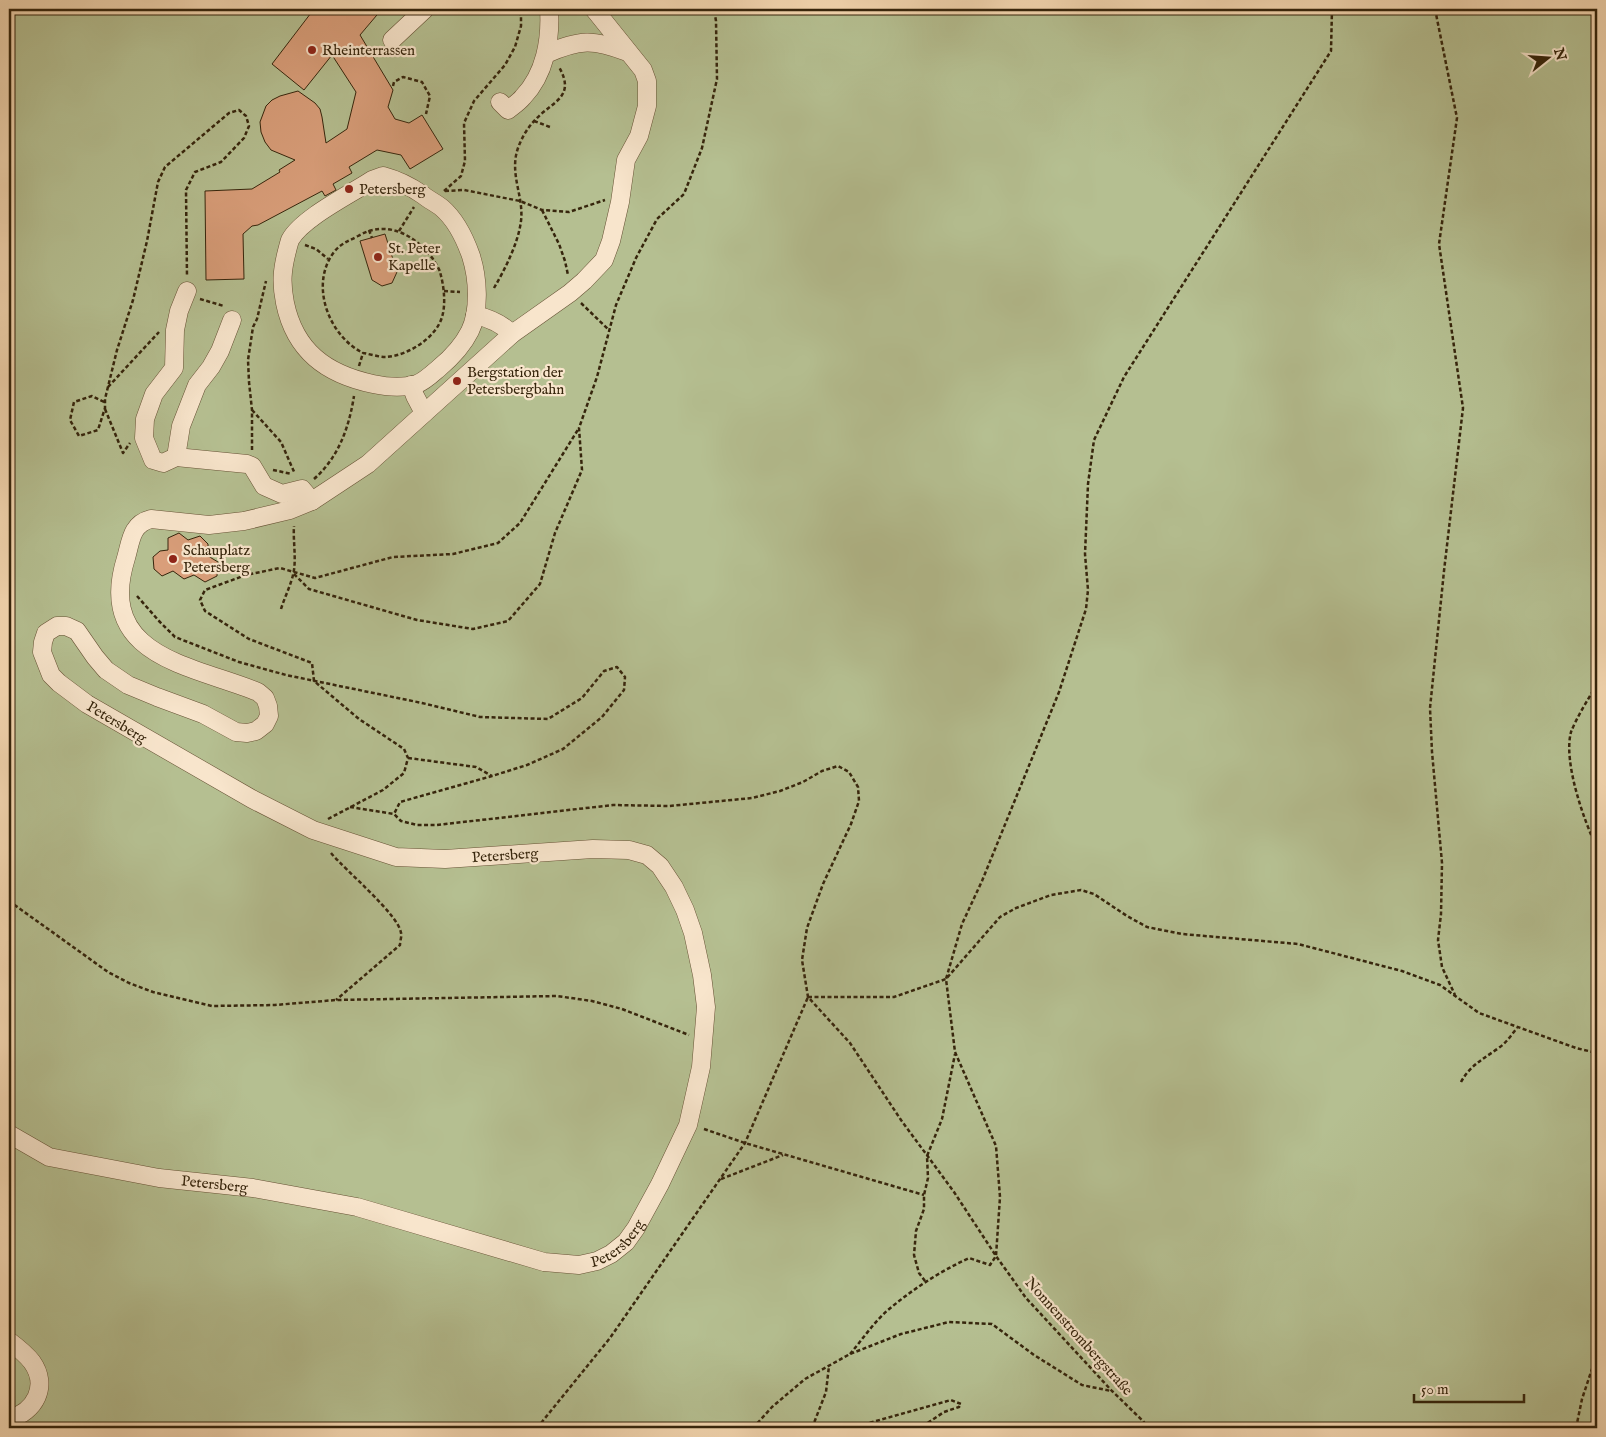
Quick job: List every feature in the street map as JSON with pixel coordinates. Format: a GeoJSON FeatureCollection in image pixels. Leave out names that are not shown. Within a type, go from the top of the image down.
{"type":"FeatureCollection","features":[{"type":"Feature","properties":{"kind":"street"},"geometry":{"type":"LineString","coordinates":[[392,40],[425,9]]}},
{"type":"Feature","properties":{"kind":"street"},"geometry":{"type":"LineString","coordinates":[[500,102],[508,110],[523,98],[535,79],[548,53],[549,9]]}},
{"type":"Feature","properties":{"kind":"street"},"geometry":{"type":"LineString","coordinates":[[187,292],[179,311],[175,330],[174,368],[154,394],[145,419],[144,438],[153,460],[163,463],[176,457],[252,466],[264,486],[282,494],[368,464],[512,334],[572,291],[604,260],[611,241],[626,160],[641,128],[647,106],[648,92],[643,70],[594,9]]}},
{"type":"Feature","properties":{"kind":"street"},"geometry":{"type":"LineString","coordinates":[[548,53],[565,46],[583,42],[606,44],[628,52]]}},
{"type":"Feature","properties":{"kind":"street"},"geometry":{"type":"LineString","coordinates":[[383,176],[406,183],[424,196],[442,208],[456,224],[472,258],[476,292],[475,314],[470,330],[457,349],[431,375],[420,383],[411,385],[379,385],[356,381],[343,376],[319,363],[304,346],[289,320],[283,290],[282,269],[290,239],[307,221],[372,180],[383,176]]}},
{"type":"Feature","properties":{"kind":"street"},"geometry":{"type":"LineString","coordinates":[[475,314],[489,318],[512,334]]}},
{"type":"Feature","properties":{"kind":"street"},"geometry":{"type":"LineString","coordinates":[[176,457],[181,426],[197,385],[211,367],[220,351],[232,320]]}},
{"type":"Feature","properties":{"kind":"street"},"geometry":{"type":"LineString","coordinates":[[411,385],[424,412]]}},
{"type":"Feature","properties":{"kind":"street","name":"Petersberg"},"geometry":{"type":"LineString","coordinates":[[9,1134],[49,1157],[159,1178],[253,1188],[357,1207],[544,1262],[579,1265],[611,1254],[626,1242],[636,1228],[660,1184],[688,1125],[701,1066],[704,1040],[706,1007],[702,975],[685,910],[674,887],[660,866],[646,855],[629,850],[594,849],[445,859],[396,857],[313,830],[252,799],[87,704],[51,675],[42,652],[43,642],[46,634],[57,626],[66,626],[77,630],[106,670],[128,684],[203,714],[236,732],[247,733],[256,731],[265,724],[268,716],[268,706],[265,698],[258,692],[172,660],[144,644],[131,631],[124,617],[121,603],[120,584],[124,562],[137,526],[144,521],[150,519],[209,525],[244,521],[290,510],[303,488]]}},
{"type":"Feature","properties":{"kind":"street"},"geometry":{"type":"LineString","coordinates":[[9,1341],[32,1363],[40,1378],[40,1391],[37,1400],[18,1416],[9,1419]]}},
{"type":"Feature","properties":{"kind":"path"},"geometry":{"type":"LineString","coordinates":[[537,1428],[610,1338],[745,1143],[808,997],[802,960],[807,928],[823,884],[851,824],[858,801],[858,786],[849,772],[838,766],[780,791],[752,798],[669,806],[613,805],[437,825],[417,825],[401,821],[394,814],[350,807],[383,790],[404,773],[408,758],[404,749],[359,718],[314,681],[312,663],[250,639],[205,611],[200,600],[205,590],[246,575],[280,568],[315,578],[393,558],[453,554],[498,543],[520,523],[579,428],[597,377],[616,305],[636,258],[657,219],[684,194],[702,148],[717,79],[714,9]]}},
{"type":"Feature","properties":{"kind":"path"},"geometry":{"type":"LineString","coordinates":[[850,1354],[887,1311],[925,1281],[969,1258],[990,1265],[996,1256],[1000,1198],[996,1146],[955,1052],[946,979],[962,924],[982,881],[1059,692],[1086,609],[1088,590],[1085,554],[1088,484],[1094,440],[1124,377],[1330,51],[1332,9]]}},
{"type":"Feature","properties":{"kind":"path"},"geometry":{"type":"LineString","coordinates":[[1435,9],[1457,118],[1440,244],[1464,408],[1444,571],[1430,708],[1442,863],[1438,940],[1442,967],[1455,995]]}},
{"type":"Feature","properties":{"kind":"path"},"geometry":{"type":"LineString","coordinates":[[444,291],[486,294],[492,292],[498,281],[514,244],[521,220],[515,165],[518,149],[526,131],[534,121],[561,98],[564,93],[562,73],[548,53]]}},
{"type":"Feature","properties":{"kind":"path"},"geometry":{"type":"LineString","coordinates":[[393,86],[394,82],[403,77],[422,82],[430,96],[426,114]]}},
{"type":"Feature","properties":{"kind":"path"},"geometry":{"type":"LineString","coordinates":[[145,424],[123,453],[104,402],[116,350],[133,300],[158,182],[165,167],[229,113],[238,110],[246,116],[249,126],[244,138],[221,162],[196,172],[186,190],[187,292],[197,298],[224,306],[230,312],[232,320]]}},
{"type":"Feature","properties":{"kind":"path"},"geometry":{"type":"LineString","coordinates":[[534,121],[550,127]]}},
{"type":"Feature","properties":{"kind":"path"},"geometry":{"type":"LineString","coordinates":[[444,191],[464,190],[520,200],[542,210],[569,212],[621,194]]}},
{"type":"Feature","properties":{"kind":"path"},"geometry":{"type":"LineString","coordinates":[[398,231],[417,202],[424,196]]}},
{"type":"Feature","properties":{"kind":"path"},"geometry":{"type":"LineString","coordinates":[[542,210],[559,244],[572,291],[609,330]]}},
{"type":"Feature","properties":{"kind":"path"},"geometry":{"type":"LineString","coordinates":[[379,228],[398,231],[424,247],[440,270],[444,291],[442,318],[429,337],[406,353],[385,357],[363,353],[355,349],[336,330],[326,311],[323,289],[328,260],[340,245],[369,229],[379,228]]}},
{"type":"Feature","properties":{"kind":"path"},"geometry":{"type":"LineString","coordinates":[[369,229],[372,238]]}},
{"type":"Feature","properties":{"kind":"path"},"geometry":{"type":"LineString","coordinates":[[290,239],[316,249],[328,260]]}},
{"type":"Feature","properties":{"kind":"path"},"geometry":{"type":"LineString","coordinates":[[282,269],[265,282],[258,319],[252,327],[248,360],[252,410],[252,466],[303,488]]}},
{"type":"Feature","properties":{"kind":"path"},"geometry":{"type":"LineString","coordinates":[[107,388],[160,332]]}},
{"type":"Feature","properties":{"kind":"path"},"geometry":{"type":"LineString","coordinates":[[303,488],[319,474],[342,444],[351,413],[363,353]]}},
{"type":"Feature","properties":{"kind":"path"},"geometry":{"type":"LineString","coordinates":[[104,402],[92,396],[74,402],[70,420],[79,436],[98,430],[105,408]]}},
{"type":"Feature","properties":{"kind":"path"},"geometry":{"type":"LineString","coordinates":[[252,410],[281,442],[303,488]]}},
{"type":"Feature","properties":{"kind":"path"},"geometry":{"type":"LineString","coordinates":[[293,573],[309,589],[418,620],[473,629],[508,621],[540,584],[556,533],[582,470],[579,428]]}},
{"type":"Feature","properties":{"kind":"path"},"geometry":{"type":"LineString","coordinates":[[281,609],[293,573],[295,559],[293,547],[294,520]]}},
{"type":"Feature","properties":{"kind":"path"},"geometry":{"type":"LineString","coordinates":[[120,584],[128,586],[175,637],[238,662],[286,675],[422,703],[480,718],[548,719],[582,698],[604,672],[617,667],[625,677],[624,690],[602,717],[563,749],[527,765],[400,802],[394,814]]}},
{"type":"Feature","properties":{"kind":"path"},"geometry":{"type":"LineString","coordinates":[[1597,684],[1571,733],[1569,765],[1588,829],[1597,848]]}},
{"type":"Feature","properties":{"kind":"path"},"geometry":{"type":"LineString","coordinates":[[408,758],[476,767],[492,776]]}},
{"type":"Feature","properties":{"kind":"path"},"geometry":{"type":"LineString","coordinates":[[330,851],[396,922],[401,933],[400,945],[336,1000]]}},
{"type":"Feature","properties":{"kind":"path"},"geometry":{"type":"LineString","coordinates":[[808,997],[894,998],[946,979],[1000,917],[1016,908],[1050,895],[1081,890],[1094,894],[1146,927],[1182,934],[1298,944],[1402,971],[1440,985],[1478,1013],[1576,1048],[1597,1053]]}},
{"type":"Feature","properties":{"kind":"path"},"geometry":{"type":"LineString","coordinates":[[9,901],[108,972],[129,983],[153,992],[212,1006],[275,1005],[336,1000],[557,996],[592,1001],[622,1009],[704,1040]]}},
{"type":"Feature","properties":{"kind":"path","name":"Nonnenstrombergstraße"},"geometry":{"type":"LineString","coordinates":[[808,997],[850,1043],[901,1120],[954,1192],[1026,1298],[1148,1428]]}},
{"type":"Feature","properties":{"kind":"path"},"geometry":{"type":"LineString","coordinates":[[1461,1082],[1466,1073],[1480,1060],[1502,1045],[1517,1028]]}},
{"type":"Feature","properties":{"kind":"path"},"geometry":{"type":"LineString","coordinates":[[925,1281],[919,1273],[914,1255],[916,1231],[924,1209],[924,1196],[928,1178],[927,1156],[942,1119],[955,1052]]}},
{"type":"Feature","properties":{"kind":"path"},"geometry":{"type":"LineString","coordinates":[[688,1125],[924,1196]]}},
{"type":"Feature","properties":{"kind":"path"},"geometry":{"type":"LineString","coordinates":[[721,1180],[784,1154]]}},
{"type":"Feature","properties":{"kind":"path"},"geometry":{"type":"LineString","coordinates":[[753,1428],[772,1406],[806,1379],[850,1354],[901,1334],[949,1322],[992,1324],[1034,1355],[1082,1385],[1112,1391]]}},
{"type":"Feature","properties":{"kind":"path"},"geometry":{"type":"LineString","coordinates":[[1576,1428],[1582,1399],[1597,1354]]}},
{"type":"Feature","properties":{"kind":"path"},"geometry":{"type":"LineString","coordinates":[[812,1428],[826,1392],[829,1366]]}},
{"type":"Feature","properties":{"kind":"path"},"geometry":{"type":"LineString","coordinates":[[851,1428],[951,1400],[961,1404],[959,1407],[944,1412],[920,1428]]}},
{"type":"Feature","properties":{"kind":"green space"},"geometry":{"type":"Polygon","coordinates":[[[9,9],[1597,9],[1597,1428],[9,1428],[9,9]]]}},
{"type":"Feature","properties":{"kind":"building"},"geometry":{"type":"Polygon","coordinates":[[[314,9],[334,9],[340,15],[345,9],[382,9],[360,35],[393,90],[388,107],[395,119],[409,123],[422,115],[443,149],[410,169],[401,155],[377,150],[349,167],[352,173],[333,184],[336,190],[325,196],[322,191],[258,225],[252,226],[243,234],[244,279],[206,280],[205,191],[252,189],[280,172],[279,170],[295,160],[271,150],[265,142],[260,122],[266,106],[280,96],[298,91],[320,109],[326,143],[347,129],[356,92],[332,55],[304,90],[272,64],[314,9]]]}},
{"type":"Feature","properties":{"kind":"building","name":"St. Peter Kapelle"},"geometry":{"type":"Polygon","coordinates":[[[385,234],[397,272],[392,283],[382,286],[372,280],[360,241],[385,234]]]}},
{"type":"Feature","properties":{"kind":"building"},"geometry":{"type":"Polygon","coordinates":[[[179,533],[188,540],[200,536],[208,544],[208,556],[218,562],[217,576],[205,582],[194,575],[184,579],[173,571],[162,576],[154,569],[153,557],[160,551],[168,550],[168,538],[179,533]]]}},
{"type":"Feature","properties":{"kind":"place","name":"Rheinterrassen"},"geometry":{"type":"Point","coordinates":[312,50]}},
{"type":"Feature","properties":{"kind":"place","name":"Petersberg"},"geometry":{"type":"Point","coordinates":[349,189]}},
{"type":"Feature","properties":{"kind":"place","name":"St. Peter Kapelle"},"geometry":{"type":"Point","coordinates":[378,257]}},
{"type":"Feature","properties":{"kind":"place","name":"Bergstation der Petersbergbahn"},"geometry":{"type":"Point","coordinates":[457,381]}},
{"type":"Feature","properties":{"kind":"place","name":"Schauplatz Petersberg"},"geometry":{"type":"Point","coordinates":[173,559]}}]}
